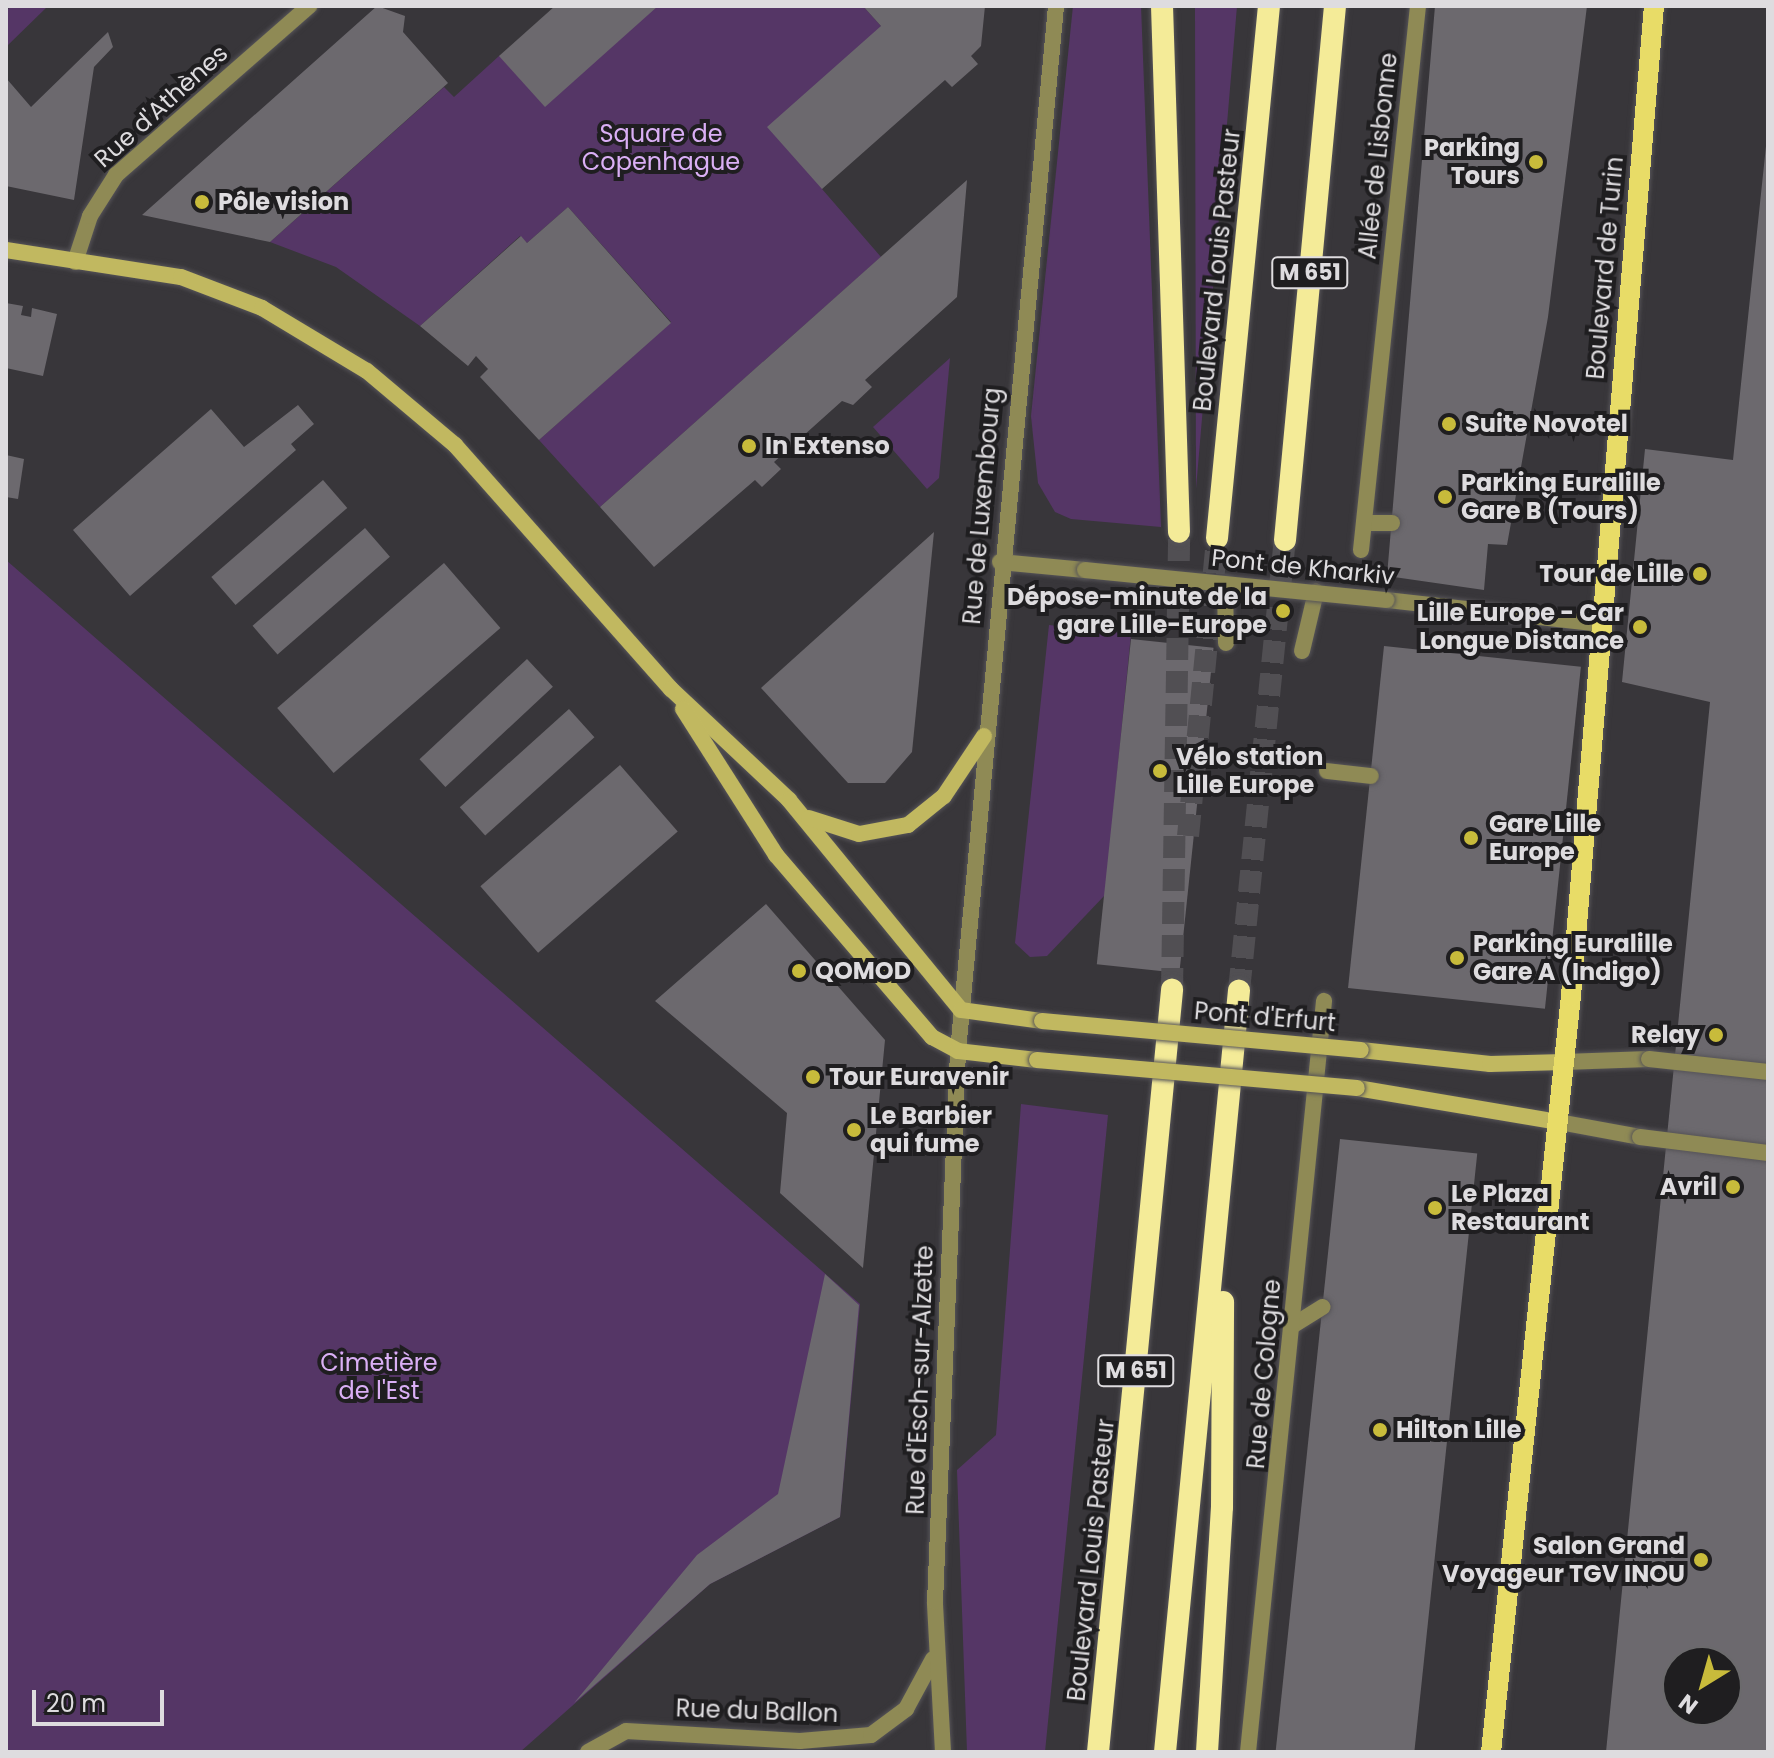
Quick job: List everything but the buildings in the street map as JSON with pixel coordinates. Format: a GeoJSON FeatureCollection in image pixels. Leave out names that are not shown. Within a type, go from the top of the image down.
{"type":"FeatureCollection","features":[{"type":"Feature","properties":{"kind":"highway"},"geometry":{"type":"LineString","coordinates":[[1162,6],[1179,532]]}},
{"type":"Feature","properties":{"kind":"highway"},"geometry":{"type":"LineString","coordinates":[[1166,60],[1169,6]]}},
{"type":"Feature","properties":{"kind":"highway","name":"Boulevard Louis Pasteur"},"geometry":{"type":"LineString","coordinates":[[1217,538],[1269,6]]}},
{"type":"Feature","properties":{"kind":"highway","name":"M 651"},"geometry":{"type":"LineString","coordinates":[[1285,540],[1335,6]]}},
{"type":"Feature","properties":{"kind":"highway","name":"Boulevard Louis Pasteur"},"geometry":{"type":"LineString","coordinates":[[1098,1752],[1172,990]]}},
{"type":"Feature","properties":{"kind":"highway","name":"M 651"},"geometry":{"type":"LineString","coordinates":[[1165,1752],[1239,991]]}},
{"type":"Feature","properties":{"kind":"highway"},"geometry":{"type":"LineString","coordinates":[[1207,1752],[1222,1507],[1223,1162]]}},
{"type":"Feature","properties":{"kind":"main road","name":"Boulevard de Turin"},"geometry":{"type":"LineString","coordinates":[[1491,1752],[1559,1122],[1654,6]]}},
{"type":"Feature","properties":{"kind":"main road"},"geometry":{"type":"LineString","coordinates":[[6,250],[181,277],[223,291],[298,326],[367,371],[482,472],[671,689],[800,813],[961,1010]]}},
{"type":"Feature","properties":{"kind":"main road"},"geometry":{"type":"LineString","coordinates":[[671,689],[776,855],[920,1025],[958,1051],[1357,1088],[1559,1122]]}},
{"type":"Feature","properties":{"kind":"main road"},"geometry":{"type":"LineString","coordinates":[[800,813],[847,833],[908,825],[944,796],[984,736]]}},
{"type":"Feature","properties":{"kind":"main road","name":"Pont d'Erfurt"},"geometry":{"type":"LineString","coordinates":[[961,1010],[1042,1021],[1490,1064],[1564,1062]]}},
{"type":"Feature","properties":{"kind":"street","name":"Rue d'Athènes"},"geometry":{"type":"LineString","coordinates":[[75,262],[90,216],[116,175],[309,6]]}},
{"type":"Feature","properties":{"kind":"street","name":"Rue de Luxembourg"},"geometry":{"type":"LineString","coordinates":[[961,1010],[1000,562],[1056,6]]}},
{"type":"Feature","properties":{"kind":"street","name":"Allée de Lisbonne"},"geometry":{"type":"LineString","coordinates":[[1361,550],[1418,6]]}},
{"type":"Feature","properties":{"kind":"street"},"geometry":{"type":"LineString","coordinates":[[1364,523],[1392,523]]}},
{"type":"Feature","properties":{"kind":"street","name":"Pont de Kharkiv"},"geometry":{"type":"LineString","coordinates":[[1000,562],[1316,592],[1601,624]]}},
{"type":"Feature","properties":{"kind":"street"},"geometry":{"type":"LineString","coordinates":[[1225,584],[1226,643]]}},
{"type":"Feature","properties":{"kind":"street"},"geometry":{"type":"LineString","coordinates":[[1302,651],[1316,592]]}},
{"type":"Feature","properties":{"kind":"street"},"geometry":{"type":"LineString","coordinates":[[1327,771],[1371,776]]}},
{"type":"Feature","properties":{"kind":"street","name":"Rue de Cologne"},"geometry":{"type":"LineString","coordinates":[[1248,1752],[1324,1001]]}},
{"type":"Feature","properties":{"kind":"street","name":"Rue d'Esch-sur-Alzette"},"geometry":{"type":"LineString","coordinates":[[943,1752],[935,1654],[961,1010]]}},
{"type":"Feature","properties":{"kind":"street"},"geometry":{"type":"LineString","coordinates":[[1564,1062],[1649,1059],[1768,1072]]}},
{"type":"Feature","properties":{"kind":"street"},"geometry":{"type":"LineString","coordinates":[[1559,1122],[1640,1137],[1768,1153]]}},
{"type":"Feature","properties":{"kind":"street"},"geometry":{"type":"LineString","coordinates":[[1292,1326],[1323,1307]]}},
{"type":"Feature","properties":{"kind":"street","name":"Rue du Ballon"},"geometry":{"type":"LineString","coordinates":[[588,1752],[626,1731],[800,1741],[871,1735],[906,1709],[935,1654]]}},
{"type":"Feature","properties":{"kind":"green space"},"geometry":{"type":"Polygon","coordinates":[[[11,6],[48,6],[6,47],[6,11],[11,6]]]}},
{"type":"Feature","properties":{"kind":"green space","name":"Square de Copenhague"},"geometry":{"type":"Polygon","coordinates":[[[658,6],[863,6],[881,26],[822,189],[881,257],[600,507],[539,440],[671,322],[568,207],[527,243],[520,236],[420,326],[336,267],[270,242],[444,87],[454,97],[499,56],[658,6]]]}},
{"type":"Feature","properties":{"kind":"green space"},"geometry":{"type":"Polygon","coordinates":[[[1073,6],[1141,6],[1161,527],[1071,519],[1055,512],[1038,483],[1031,416],[1073,6]]]}},
{"type":"Feature","properties":{"kind":"green space"},"geometry":{"type":"Polygon","coordinates":[[[1195,6],[1237,6],[1196,489],[1195,6]]]}},
{"type":"Feature","properties":{"kind":"green space"},"geometry":{"type":"Polygon","coordinates":[[[950,358],[939,478],[927,489],[873,427],[950,358]]]}},
{"type":"Feature","properties":{"kind":"green space","name":"Cimetière de l'Est"},"geometry":{"type":"Polygon","coordinates":[[[6,560],[860,1304],[840,1517],[710,1584],[520,1752],[6,1752],[6,560]]]}},
{"type":"Feature","properties":{"kind":"green space"},"geometry":{"type":"Polygon","coordinates":[[[1049,625],[1131,634],[1105,895],[1047,956],[1030,957],[1015,943],[1049,625]]]}},
{"type":"Feature","properties":{"kind":"green space"},"geometry":{"type":"Polygon","coordinates":[[[1021,1104],[1108,1115],[1045,1752],[967,1752],[957,1470],[996,1435],[1021,1104]]]}},
{"type":"Feature","properties":{"kind":"tunnel"},"geometry":{"type":"LineString","coordinates":[[1172,990],[1179,532]]}},
{"type":"Feature","properties":{"kind":"tunnel"},"geometry":{"type":"LineString","coordinates":[[1188,836],[1217,538]]}},
{"type":"Feature","properties":{"kind":"tunnel"},"geometry":{"type":"LineString","coordinates":[[1239,991],[1285,540]]}},
{"type":"Feature","properties":{"kind":"place","name":"Parking Tours"},"geometry":{"type":"Point","coordinates":[1536,162]}},
{"type":"Feature","properties":{"kind":"place","name":"Pôle vision"},"geometry":{"type":"Point","coordinates":[202,202]}},
{"type":"Feature","properties":{"kind":"place","name":"Suite Novotel"},"geometry":{"type":"Point","coordinates":[1449,424]}},
{"type":"Feature","properties":{"kind":"place","name":"In Extenso"},"geometry":{"type":"Point","coordinates":[749,446]}},
{"type":"Feature","properties":{"kind":"place","name":"Parking Euralille Gare B (Tours)"},"geometry":{"type":"Point","coordinates":[1445,497]}},
{"type":"Feature","properties":{"kind":"place","name":"Tour de Lille"},"geometry":{"type":"Point","coordinates":[1700,574]}},
{"type":"Feature","properties":{"kind":"place","name":"Dépose-minute de la gare Lille-Europe"},"geometry":{"type":"Point","coordinates":[1283,611]}},
{"type":"Feature","properties":{"kind":"place","name":"Lille Europe - Car Longue Distance"},"geometry":{"type":"Point","coordinates":[1640,627]}},
{"type":"Feature","properties":{"kind":"place","name":"Vélo station Lille Europe"},"geometry":{"type":"Point","coordinates":[1160,771]}},
{"type":"Feature","properties":{"kind":"place","name":"Gare Lille Europe"},"geometry":{"type":"Point","coordinates":[1471,838]}},
{"type":"Feature","properties":{"kind":"place","name":"Parking Euralille Gare A (Indigo)"},"geometry":{"type":"Point","coordinates":[1457,958]}},
{"type":"Feature","properties":{"kind":"place","name":"QOMOD"},"geometry":{"type":"Point","coordinates":[799,971]}},
{"type":"Feature","properties":{"kind":"place","name":"Relay"},"geometry":{"type":"Point","coordinates":[1716,1035]}},
{"type":"Feature","properties":{"kind":"place","name":"Tour Euravenir"},"geometry":{"type":"Point","coordinates":[813,1077]}},
{"type":"Feature","properties":{"kind":"place","name":"Le Barbier qui fume"},"geometry":{"type":"Point","coordinates":[854,1130]}},
{"type":"Feature","properties":{"kind":"place","name":"Avril"},"geometry":{"type":"Point","coordinates":[1733,1187]}},
{"type":"Feature","properties":{"kind":"place","name":"Le Plaza Restaurant"},"geometry":{"type":"Point","coordinates":[1435,1208]}},
{"type":"Feature","properties":{"kind":"place","name":"Hilton Lille"},"geometry":{"type":"Point","coordinates":[1380,1430]}},
{"type":"Feature","properties":{"kind":"place","name":"Salon Grand Voyageur TGV INOU"},"geometry":{"type":"Point","coordinates":[1701,1560]}}]}
